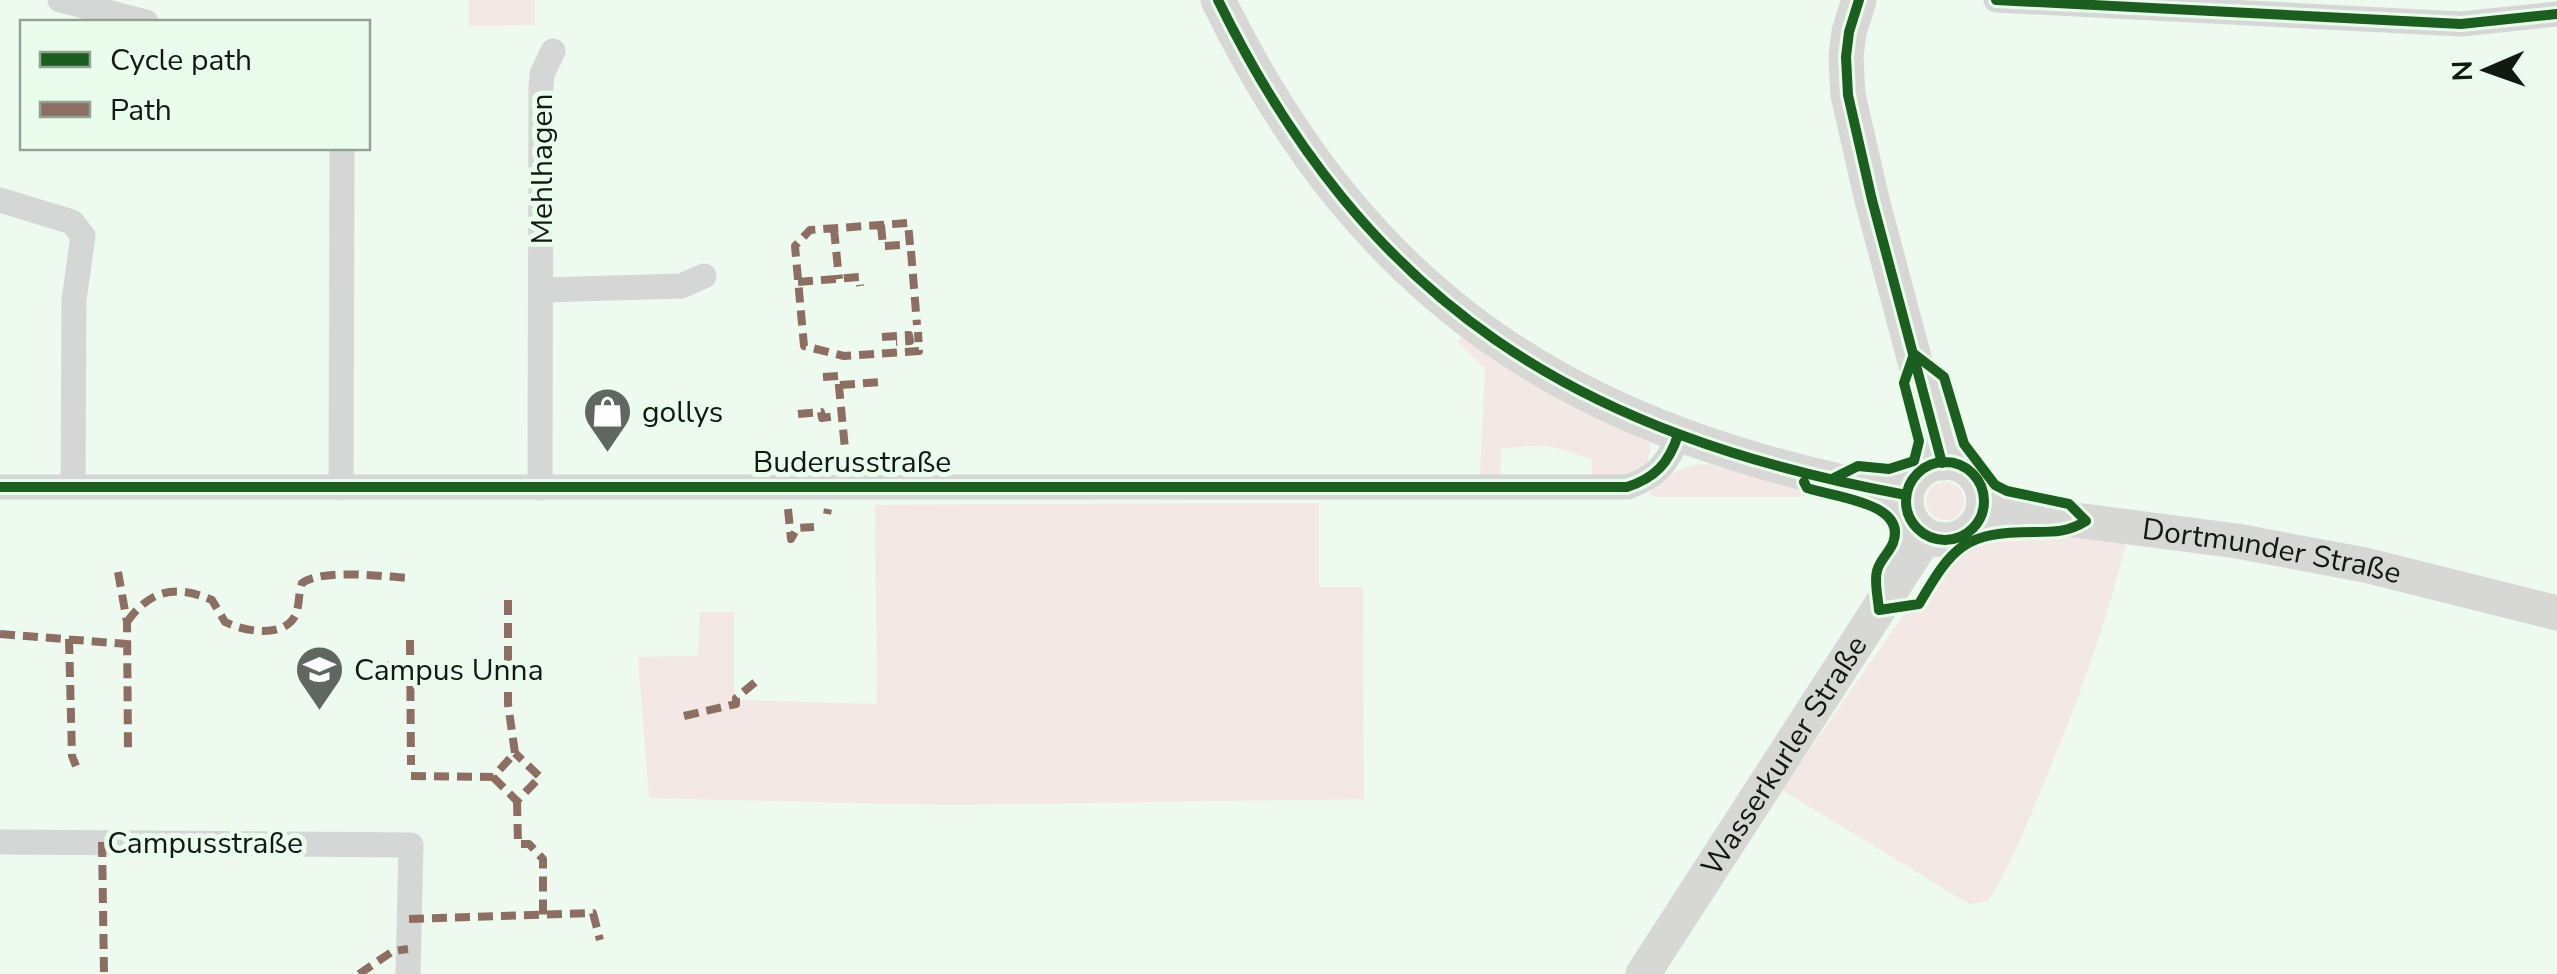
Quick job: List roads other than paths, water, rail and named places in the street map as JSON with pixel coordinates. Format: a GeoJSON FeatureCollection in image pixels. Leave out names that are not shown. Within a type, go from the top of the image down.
{"type":"FeatureCollection","features":[{"type":"Feature","properties":{"kind":"main road"},"geometry":{"type":"LineString","coordinates":[[1218,0],[1244,54],[1311,156],[1357,217],[1411,274],[1474,328],[1534,368],[1594,400],[1678,434],[1783,466],[1906,495]]}},
{"type":"Feature","properties":{"kind":"main road"},"geometry":{"type":"LineString","coordinates":[[1859,0],[1846,57],[1848,94],[1942,462]]}},
{"type":"Feature","properties":{"kind":"main road"},"geometry":{"type":"LineString","coordinates":[[1942,462],[1964,467],[1976,478],[1982,492],[1983,508],[1978,522],[1955,539],[1926,536],[1907,511],[1906,495],[1917,474],[1942,462]]}},
{"type":"Feature","properties":{"kind":"main road","name":"Dortmunder Straße"},"geometry":{"type":"LineString","coordinates":[[1983,508],[2237,541],[2366,565],[2557,612]]}},
{"type":"Feature","properties":{"kind":"main road","name":"Wasserkurler Straße"},"geometry":{"type":"LineString","coordinates":[[1643,974],[1926,536]]}},
{"type":"Feature","properties":{"kind":"street"},"geometry":{"type":"LineString","coordinates":[[60,0],[138,20]]}},
{"type":"Feature","properties":{"kind":"street"},"geometry":{"type":"LineString","coordinates":[[1996,0],[2461,24],[2557,14]]}},
{"type":"Feature","properties":{"kind":"street","name":"Mehlhagen"},"geometry":{"type":"LineString","coordinates":[[540,488],[542,74],[552,51]]}},
{"type":"Feature","properties":{"kind":"street"},"geometry":{"type":"LineString","coordinates":[[342,150],[342,488]]}},
{"type":"Feature","properties":{"kind":"street"},"geometry":{"type":"LineString","coordinates":[[0,200],[72,222],[83,236],[74,300],[73,488]]}},
{"type":"Feature","properties":{"kind":"street","name":"Mehlhagen"},"geometry":{"type":"LineString","coordinates":[[542,290],[681,286],[704,276]]}},
{"type":"Feature","properties":{"kind":"street","name":"Buderusstraße"},"geometry":{"type":"LineString","coordinates":[[0,487],[1627,487],[1645,482],[1659,470],[1672,454],[1678,434]]}},
{"type":"Feature","properties":{"kind":"street","name":"Campusstraße"},"geometry":{"type":"LineString","coordinates":[[0,842],[411,845],[408,974]]}},
{"type":"Feature","properties":{"kind":"place","name":"gollys"},"geometry":{"type":"Point","coordinates":[607,454]}},
{"type":"Feature","properties":{"kind":"place","name":"Campus Unna"},"geometry":{"type":"Point","coordinates":[319,712]}}]}
